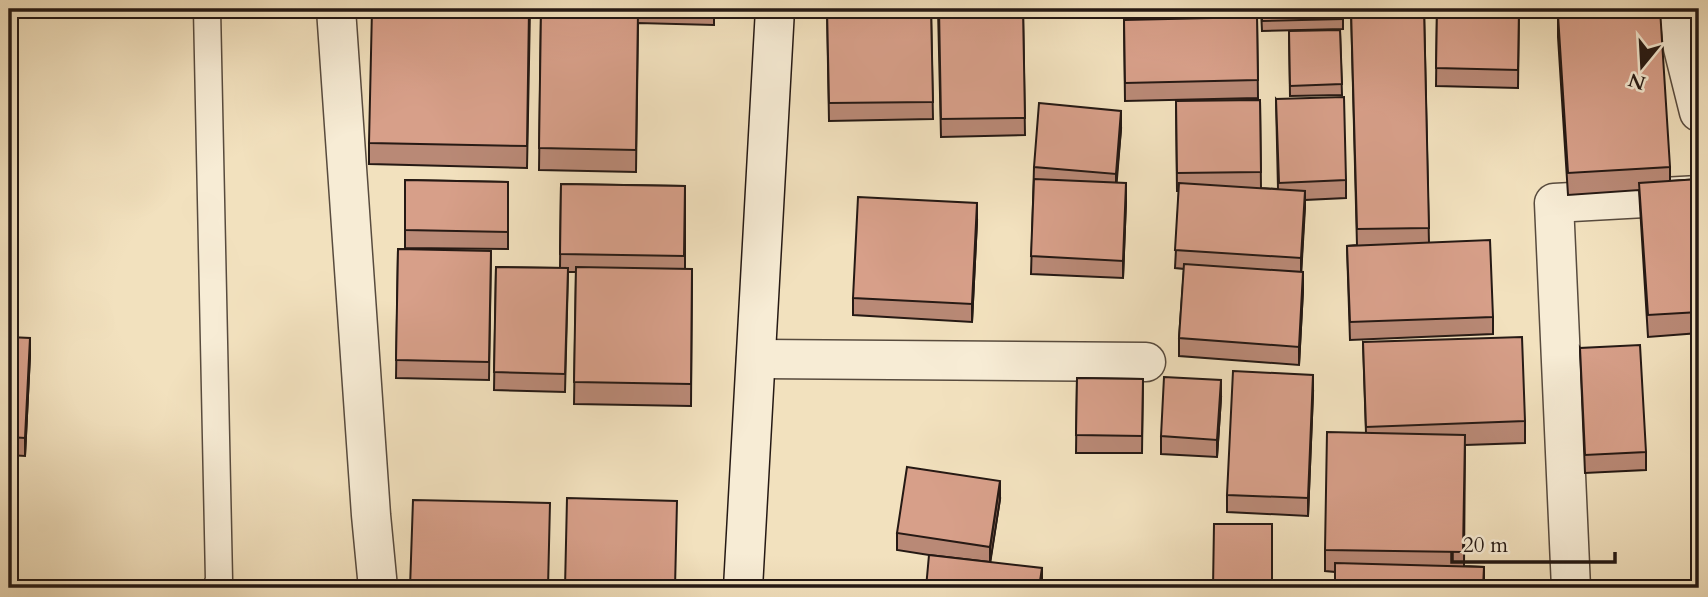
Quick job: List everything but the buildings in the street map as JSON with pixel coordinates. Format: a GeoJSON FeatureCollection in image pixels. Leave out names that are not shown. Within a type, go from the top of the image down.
{"type":"FeatureCollection","features":[{"type":"Feature","properties":{"kind":"street"},"geometry":{"type":"LineString","coordinates":[[336,9],[378,588]]}},
{"type":"Feature","properties":{"kind":"street"},"geometry":{"type":"LineString","coordinates":[[743,588],[775,9]]}},
{"type":"Feature","properties":{"kind":"street"},"geometry":{"type":"LineString","coordinates":[[1679,9],[1683,48],[1699,112]]}},
{"type":"Feature","properties":{"kind":"street"},"geometry":{"type":"LineString","coordinates":[[1571,588],[1554,203],[1699,195]]}},
{"type":"Feature","properties":{"kind":"street"},"geometry":{"type":"LineString","coordinates":[[756,359],[1146,362]]}},
{"type":"Feature","properties":{"kind":"lane"},"geometry":{"type":"LineString","coordinates":[[207,9],[219,580],[216,588]]}}]}
